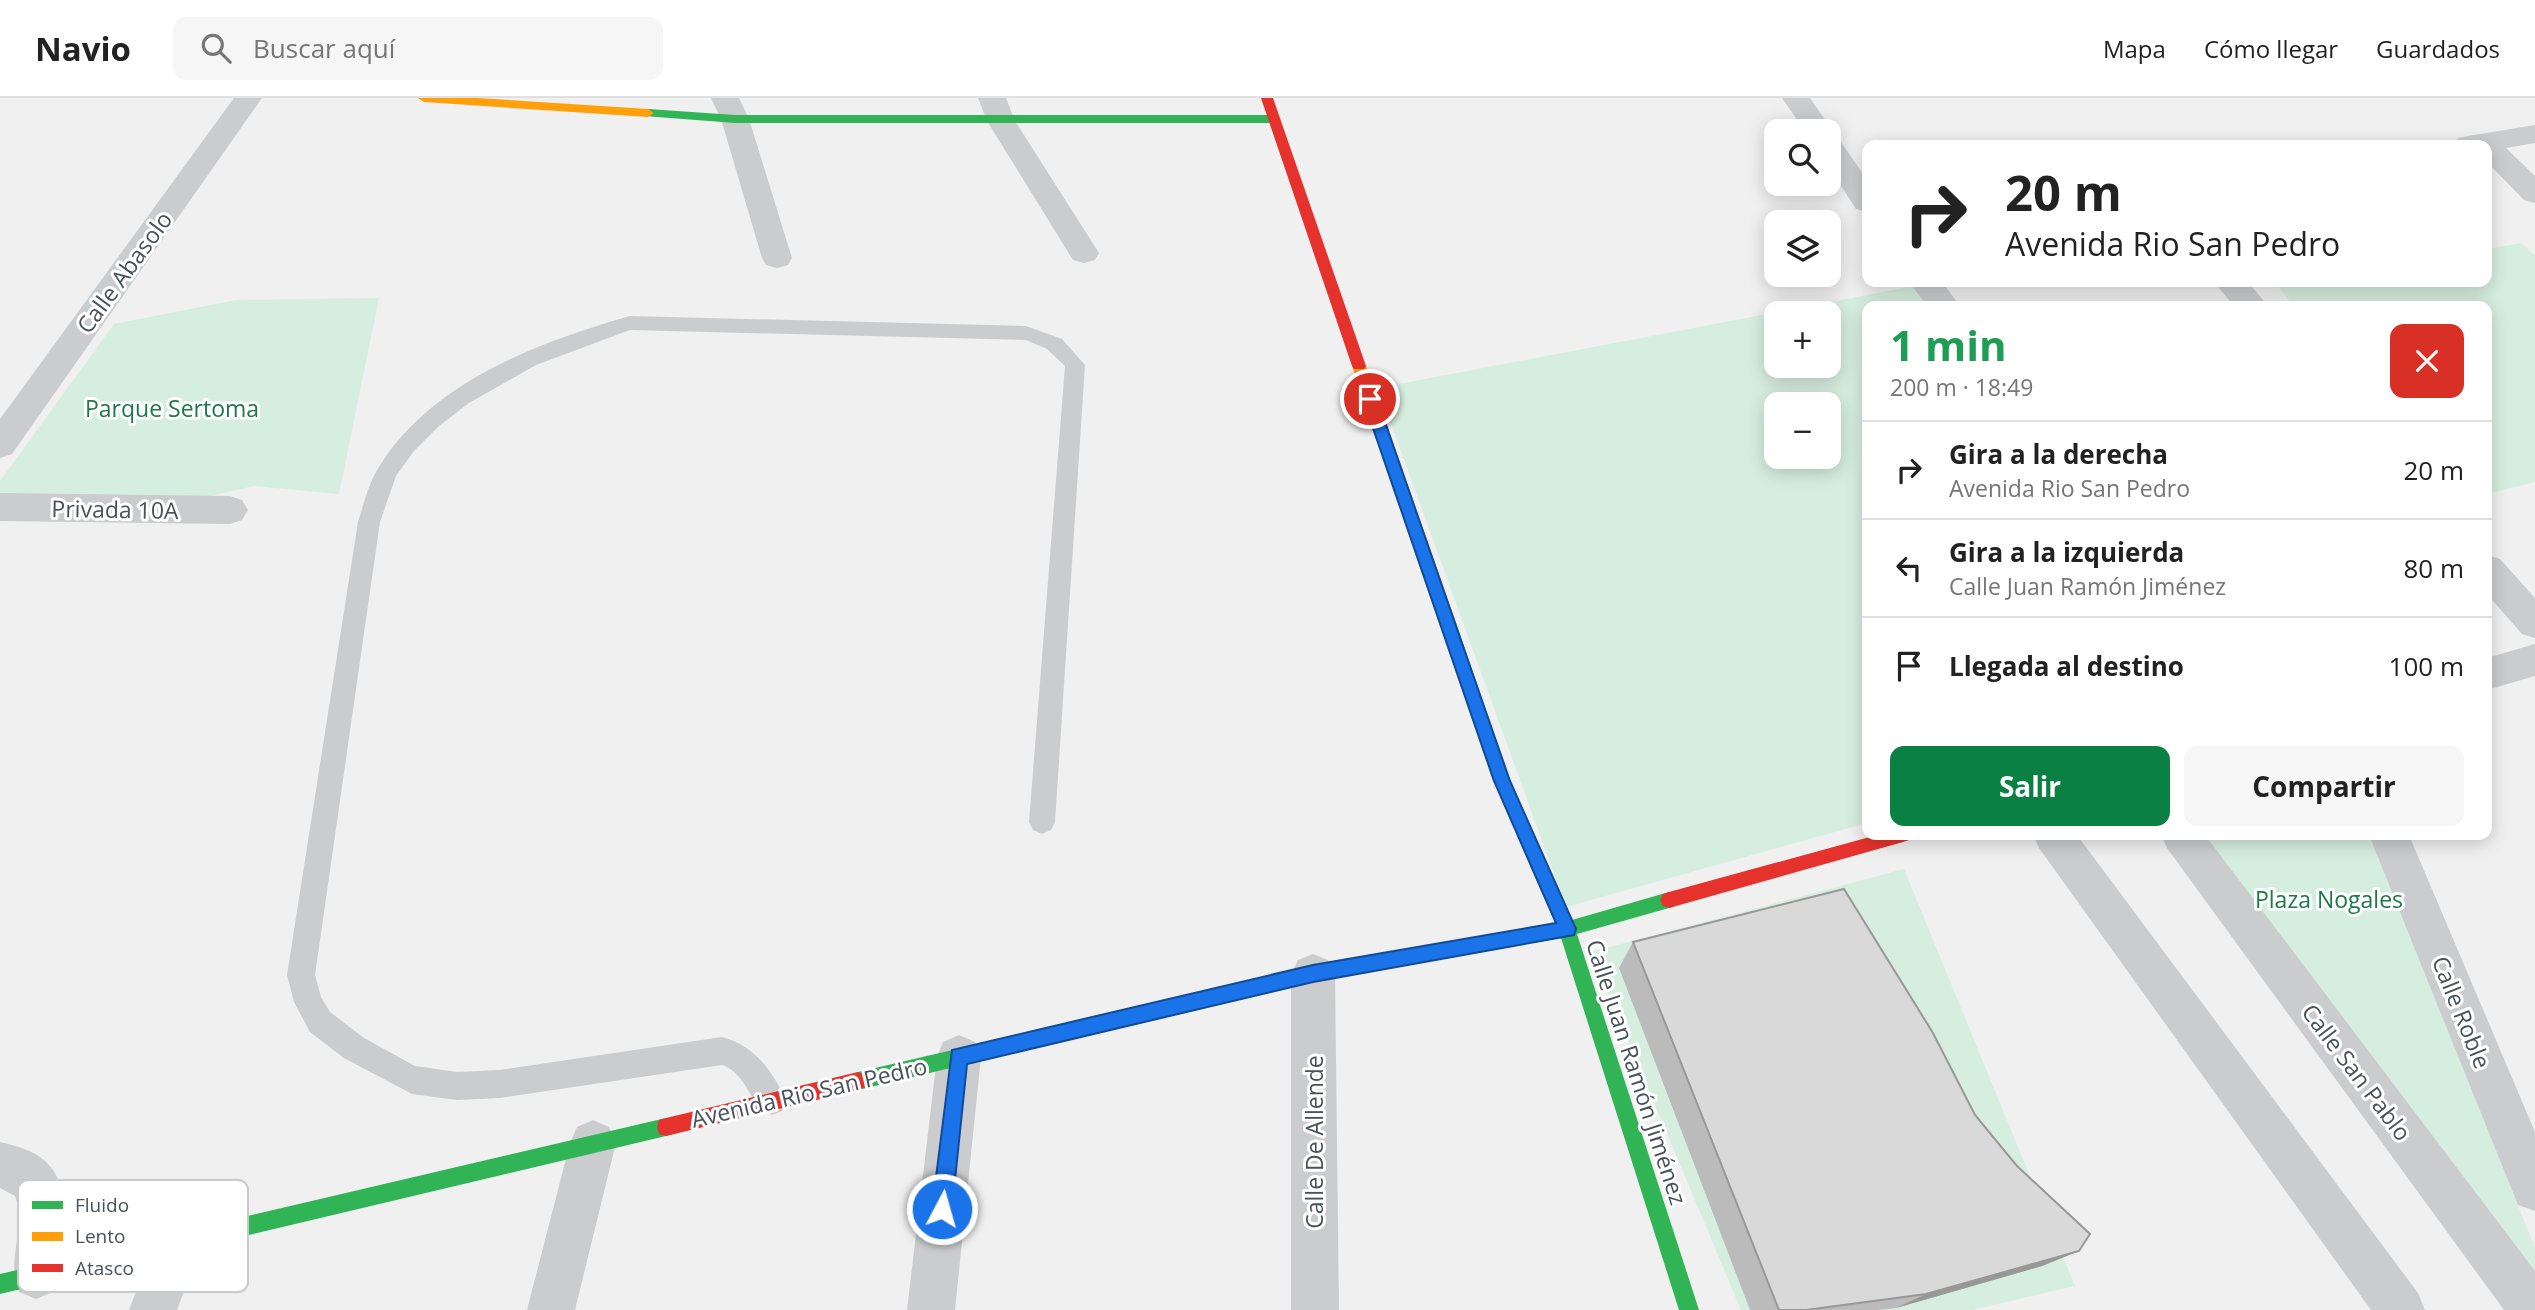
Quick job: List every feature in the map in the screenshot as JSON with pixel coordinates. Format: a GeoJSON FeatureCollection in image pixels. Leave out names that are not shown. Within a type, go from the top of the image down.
{"type":"FeatureCollection","features":[{"type":"Feature","properties":{"kind":"street","name":"Calle Abasolo"},"geometry":{"type":"LineString","coordinates":[[0,445],[248,98]]}},
{"type":"Feature","properties":{"kind":"street"},"geometry":{"type":"LineString","coordinates":[[424,98],[730,108],[997,109],[1274,119]]}},
{"type":"Feature","properties":{"kind":"street","name":"Calle Juan Ramón Jiménez"},"geometry":{"type":"LineString","coordinates":[[1267,98],[1502,781],[1567,929],[1689,1310]]}},
{"type":"Feature","properties":{"kind":"street"},"geometry":{"type":"LineString","coordinates":[[1796,98],[1811,119]]}},
{"type":"Feature","properties":{"kind":"street"},"geometry":{"type":"LineString","coordinates":[[730,108],[777,258]]}},
{"type":"Feature","properties":{"kind":"street"},"geometry":{"type":"LineString","coordinates":[[997,109],[1084,253]]}},
{"type":"Feature","properties":{"kind":"street"},"geometry":{"type":"LineString","coordinates":[[2492,143],[2535,134]]}},
{"type":"Feature","properties":{"kind":"street"},"geometry":{"type":"LineString","coordinates":[[2492,155],[2535,193]]}},
{"type":"Feature","properties":{"kind":"street"},"geometry":{"type":"LineString","coordinates":[[1841,164],[1862,195]]}},
{"type":"Feature","properties":{"kind":"street"},"geometry":{"type":"LineString","coordinates":[[1929,287],[1940,301]]}},
{"type":"Feature","properties":{"kind":"street"},"geometry":{"type":"LineString","coordinates":[[2235,287],[2247,301]]}},
{"type":"Feature","properties":{"kind":"street","name":"Privada 10A"},"geometry":{"type":"LineString","coordinates":[[0,507],[230,510]]}},
{"type":"Feature","properties":{"kind":"street"},"geometry":{"type":"LineString","coordinates":[[2492,575],[2535,622]]}},
{"type":"Feature","properties":{"kind":"street"},"geometry":{"type":"LineString","coordinates":[[2492,673],[2535,660]]}},
{"type":"Feature","properties":{"kind":"street","name":"Avenida Rio San Pedro"},"geometry":{"type":"LineString","coordinates":[[248,1227],[1313,974],[1567,929],[1885,840]]}},
{"type":"Feature","properties":{"kind":"street"},"geometry":{"type":"LineString","coordinates":[[2057,840],[2401,1310]]}},
{"type":"Feature","properties":{"kind":"street","name":"Calle San Pablo"},"geometry":{"type":"LineString","coordinates":[[2185,840],[2534,1310]]}},
{"type":"Feature","properties":{"kind":"street","name":"Calle Roble"},"geometry":{"type":"LineString","coordinates":[[2391,840],[2535,1188]]}},
{"type":"Feature","properties":{"kind":"street","name":"Calle De Allende"},"geometry":{"type":"LineString","coordinates":[[1313,974],[1315,1310]]}},
{"type":"Feature","properties":{"kind":"street"},"geometry":{"type":"LineString","coordinates":[[931,1310],[959,1056]]}},
{"type":"Feature","properties":{"kind":"street"},"geometry":{"type":"LineString","coordinates":[[551,1310],[593,1143]]}},
{"type":"Feature","properties":{"kind":"street"},"geometry":{"type":"LineString","coordinates":[[0,1164],[29,1180]]}},
{"type":"Feature","properties":{"kind":"street"},"geometry":{"type":"LineString","coordinates":[[153,1310],[160,1292]]}},
{"type":"Feature","properties":{"kind":"lane"},"geometry":{"type":"LineString","coordinates":[[772,1101],[743,1060],[730,1051],[500,1084],[457,1086],[412,1080],[354,1048],[320,1022],[308,1002],[301,975],[369,522],[387,473],[407,444],[453,405],[511,368],[588,334],[630,323],[1026,333],[1047,338],[1066,352],[1075,366],[1042,822]]}},
{"type":"Feature","properties":{"kind":"green space"},"geometry":{"type":"Polygon","coordinates":[[[2521,243],[2535,255],[2535,482],[2492,493],[2492,301],[2290,301],[2278,287],[2492,287],[2492,248],[2521,243]]]}},
{"type":"Feature","properties":{"kind":"green space"},"geometry":{"type":"Polygon","coordinates":[[[1915,287],[1924,301],[1862,301],[1862,824],[1566,907],[1378,388],[1764,315],[1764,378],[1841,378],[1841,301],[1835,301],[1915,287]]]}},
{"type":"Feature","properties":{"kind":"green space","name":"Parque Sertoma"},"geometry":{"type":"Polygon","coordinates":[[[379,298],[339,494],[254,486],[166,506],[0,502],[0,481],[114,324],[236,300],[379,298]]]}},
{"type":"Feature","properties":{"kind":"green space","name":"Plaza Nogales"},"geometry":{"type":"Polygon","coordinates":[[[2204,840],[2373,840],[2535,1248],[2535,1276],[2204,840]]]}},
{"type":"Feature","properties":{"kind":"green space"},"geometry":{"type":"Polygon","coordinates":[[[1904,869],[2075,1286],[1972,1310],[1741,1310],[1591,952],[1904,869]]]}},
{"type":"Feature","properties":{"kind":"building"},"geometry":{"type":"Polygon","coordinates":[[[1844,889],[1933,1033],[1975,1115],[2017,1166],[2090,1234],[2079,1251],[1926,1294],[1806,1310],[1779,1310],[1633,942],[1844,889]]]}},
{"type":"Feature","properties":{"kind":"traffic: fast"},"geometry":{"type":"LineString","coordinates":[[648,113],[735,119],[1274,119]]}},
{"type":"Feature","properties":{"kind":"traffic: fast"},"geometry":{"type":"LineString","coordinates":[[1446,617],[1502,781],[1567,929],[1689,1310]]}},
{"type":"Feature","properties":{"kind":"traffic: fast"},"geometry":{"type":"LineString","coordinates":[[858,1081],[1313,974],[1567,929],[1669,900]]}},
{"type":"Feature","properties":{"kind":"traffic: fast"},"geometry":{"type":"LineString","coordinates":[[248,1226],[666,1127]]}},
{"type":"Feature","properties":{"kind":"traffic: fast"},"geometry":{"type":"LineString","coordinates":[[0,1284],[18,1280]]}},
{"type":"Feature","properties":{"kind":"traffic: slow"},"geometry":{"type":"LineString","coordinates":[[424,98],[648,113]]}},
{"type":"Feature","properties":{"kind":"traffic: slow"},"geometry":{"type":"LineString","coordinates":[[1359,366],[1446,617]]}},
{"type":"Feature","properties":{"kind":"traffic: jam"},"geometry":{"type":"LineString","coordinates":[[1267,98],[1359,366]]}},
{"type":"Feature","properties":{"kind":"traffic: jam"},"geometry":{"type":"LineString","coordinates":[[1669,900],[1885,840]]}},
{"type":"Feature","properties":{"kind":"traffic: jam"},"geometry":{"type":"LineString","coordinates":[[666,1127],[858,1081]]}},
{"type":"Feature","properties":{"kind":"route"},"geometry":{"type":"LineString","coordinates":[[942,1209],[959,1056],[1313,974],[1567,929],[1502,781],[1370,399]]}}]}
